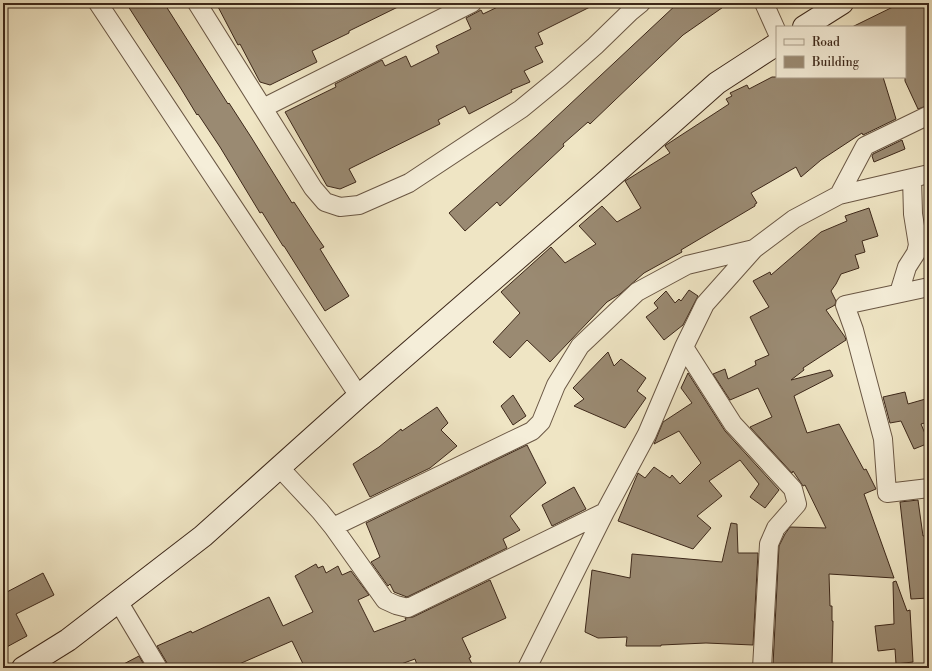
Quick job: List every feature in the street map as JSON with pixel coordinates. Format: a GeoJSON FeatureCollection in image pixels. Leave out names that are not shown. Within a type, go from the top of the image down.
{"type":"FeatureCollection","features":[{"type":"Feature","properties":{"kind":"street"},"geometry":{"type":"LineString","coordinates":[[98,3],[359,396]]}},
{"type":"Feature","properties":{"kind":"street"},"geometry":{"type":"LineString","coordinates":[[197,3],[313,188],[325,202],[340,207],[359,205],[409,183],[521,109],[566,72],[641,3]]}},
{"type":"Feature","properties":{"kind":"street"},"geometry":{"type":"LineString","coordinates":[[262,108],[472,3]]}},
{"type":"Feature","properties":{"kind":"street"},"geometry":{"type":"LineString","coordinates":[[764,3],[776,30]]}},
{"type":"Feature","properties":{"kind":"street"},"geometry":{"type":"LineString","coordinates":[[806,26],[842,3]]}},
{"type":"Feature","properties":{"kind":"street"},"geometry":{"type":"LineString","coordinates":[[23,668],[68,640],[203,536],[359,396],[717,83],[776,45]]}},
{"type":"Feature","properties":{"kind":"street"},"geometry":{"type":"LineString","coordinates":[[839,195],[865,146],[929,115]]}},
{"type":"Feature","properties":{"kind":"street"},"geometry":{"type":"LineString","coordinates":[[526,668],[605,512],[648,434],[684,347],[705,304],[754,249],[794,219],[839,195],[920,176],[913,214],[918,245],[916,253],[907,267],[899,294]]}},
{"type":"Feature","properties":{"kind":"street"},"geometry":{"type":"LineString","coordinates":[[333,527],[532,431],[541,422],[556,385],[580,346],[637,292],[687,265],[754,249]]}},
{"type":"Feature","properties":{"kind":"street"},"geometry":{"type":"LineString","coordinates":[[929,287],[845,305],[854,330],[883,439],[887,493],[929,488]]}},
{"type":"Feature","properties":{"kind":"street"},"geometry":{"type":"LineString","coordinates":[[684,347],[733,424],[792,489],[798,504],[776,528],[769,544],[762,668]]}},
{"type":"Feature","properties":{"kind":"street"},"geometry":{"type":"LineString","coordinates":[[279,467],[333,527],[385,600],[408,608],[605,512]]}},
{"type":"Feature","properties":{"kind":"street"},"geometry":{"type":"LineString","coordinates":[[118,601],[158,668]]}},
{"type":"Feature","properties":{"kind":"building"},"geometry":{"type":"Polygon","coordinates":[[[126,3],[164,3],[292,203],[294,202],[324,247],[320,249],[349,296],[325,311],[262,212],[260,213],[220,147],[198,114],[197,115],[126,3]]]}},
{"type":"Feature","properties":{"kind":"building"},"geometry":{"type":"Polygon","coordinates":[[[216,3],[406,3],[312,51],[317,62],[270,85],[260,82],[240,44],[238,45],[216,3]]]}},
{"type":"Feature","properties":{"kind":"building"},"geometry":{"type":"Polygon","coordinates":[[[506,3],[598,3],[538,33],[543,44],[535,47],[543,62],[524,71],[530,82],[511,90],[512,92],[469,114],[465,106],[438,120],[440,124],[349,169],[356,182],[340,189],[327,186],[285,112],[336,87],[335,84],[382,60],[385,66],[406,56],[411,67],[439,53],[436,46],[471,29],[466,18],[481,10],[483,14],[506,3]]]}},
{"type":"Feature","properties":{"kind":"building"},"geometry":{"type":"Polygon","coordinates":[[[678,3],[729,3],[683,35],[590,124],[588,122],[563,144],[564,146],[500,206],[497,202],[465,231],[449,213],[536,136],[678,3]]]}},
{"type":"Feature","properties":{"kind":"building"},"geometry":{"type":"Polygon","coordinates":[[[901,3],[929,3],[929,105],[918,109],[905,81],[906,26],[854,26],[901,3]]]}},
{"type":"Feature","properties":{"kind":"building"},"geometry":{"type":"Polygon","coordinates":[[[772,77],[883,78],[896,119],[863,135],[862,133],[821,160],[801,177],[796,167],[751,193],[757,203],[755,206],[681,250],[682,252],[644,273],[620,294],[607,302],[550,362],[527,340],[510,358],[493,342],[520,313],[501,292],[551,247],[565,263],[596,244],[579,226],[602,206],[617,222],[641,208],[625,181],[670,153],[665,146],[666,145],[729,104],[726,99],[732,96],[730,93],[747,85],[749,89],[772,77]]]}},
{"type":"Feature","properties":{"kind":"building"},"geometry":{"type":"Polygon","coordinates":[[[902,140],[905,149],[874,162],[872,156],[873,154],[902,140]]]}},
{"type":"Feature","properties":{"kind":"building"},"geometry":{"type":"Polygon","coordinates":[[[869,208],[878,236],[862,241],[865,252],[855,255],[859,268],[841,274],[831,291],[836,301],[835,305],[826,310],[846,340],[803,368],[804,370],[791,380],[830,370],[833,376],[794,396],[807,433],[839,424],[864,470],[866,469],[876,489],[864,494],[894,578],[829,574],[830,606],[832,606],[833,621],[832,665],[773,665],[779,546],[790,527],[826,528],[805,485],[803,486],[793,471],[792,473],[750,427],[772,417],[758,388],[730,400],[713,374],[725,369],[728,379],[756,365],[755,361],[769,355],[750,317],[769,307],[753,281],[770,272],[771,275],[821,232],[847,221],[845,216],[869,208]]]}},
{"type":"Feature","properties":{"kind":"building"},"geometry":{"type":"Polygon","coordinates":[[[689,290],[698,296],[683,325],[664,340],[646,317],[658,308],[654,303],[666,291],[675,303],[679,299],[681,301],[689,290]]]}},
{"type":"Feature","properties":{"kind":"building"},"geometry":{"type":"Polygon","coordinates":[[[608,352],[614,366],[621,359],[646,378],[637,391],[646,398],[625,428],[574,406],[584,399],[573,388],[608,352]]]}},
{"type":"Feature","properties":{"kind":"building"},"geometry":{"type":"Polygon","coordinates":[[[688,373],[725,431],[779,490],[765,508],[750,497],[759,484],[740,460],[709,481],[722,496],[697,516],[711,528],[693,549],[618,521],[638,473],[645,478],[654,467],[670,478],[672,475],[680,484],[701,463],[679,431],[654,444],[663,422],[692,403],[681,388],[688,373]]]}},
{"type":"Feature","properties":{"kind":"building"},"geometry":{"type":"Polygon","coordinates":[[[905,392],[908,404],[929,398],[929,422],[921,424],[929,443],[914,449],[901,421],[890,423],[883,397],[905,392]]]}},
{"type":"Feature","properties":{"kind":"building"},"geometry":{"type":"Polygon","coordinates":[[[513,395],[526,416],[513,425],[501,406],[513,395]]]}},
{"type":"Feature","properties":{"kind":"building"},"geometry":{"type":"Polygon","coordinates":[[[437,407],[448,423],[441,430],[457,446],[430,468],[370,497],[353,464],[379,447],[401,429],[402,431],[437,407]]]}},
{"type":"Feature","properties":{"kind":"building"},"geometry":{"type":"Polygon","coordinates":[[[527,445],[546,483],[510,516],[520,530],[503,539],[507,548],[407,597],[394,592],[390,584],[388,586],[371,562],[380,557],[366,523],[527,445]]]}},
{"type":"Feature","properties":{"kind":"building"},"geometry":{"type":"Polygon","coordinates":[[[574,487],[586,509],[552,526],[542,505],[574,487]]]}},
{"type":"Feature","properties":{"kind":"building"},"geometry":{"type":"Polygon","coordinates":[[[918,500],[923,536],[929,535],[929,598],[911,599],[900,502],[918,500]]]}},
{"type":"Feature","properties":{"kind":"building"},"geometry":{"type":"Polygon","coordinates":[[[731,523],[737,524],[738,553],[758,553],[753,645],[706,643],[661,646],[626,646],[627,637],[598,638],[585,632],[592,570],[630,578],[632,554],[722,562],[731,523]]]}},
{"type":"Feature","properties":{"kind":"building"},"geometry":{"type":"Polygon","coordinates":[[[316,564],[318,568],[323,566],[326,573],[338,566],[342,575],[351,571],[369,595],[358,600],[374,632],[406,620],[405,618],[413,617],[490,580],[506,618],[462,638],[471,657],[469,658],[474,668],[418,668],[415,659],[390,668],[305,668],[292,641],[230,668],[168,668],[167,663],[157,646],[191,631],[192,633],[269,597],[283,626],[313,612],[295,576],[316,564]]]}},
{"type":"Feature","properties":{"kind":"building"},"geometry":{"type":"Polygon","coordinates":[[[43,573],[54,595],[16,614],[27,636],[3,649],[3,588],[5,593],[43,573]]]}},
{"type":"Feature","properties":{"kind":"building"},"geometry":{"type":"Polygon","coordinates":[[[896,581],[907,611],[910,610],[913,662],[896,664],[895,649],[878,651],[875,626],[894,624],[893,582],[896,581]]]}},
{"type":"Feature","properties":{"kind":"building"},"geometry":{"type":"Polygon","coordinates":[[[139,656],[146,668],[116,668],[139,656]]]}}]}
